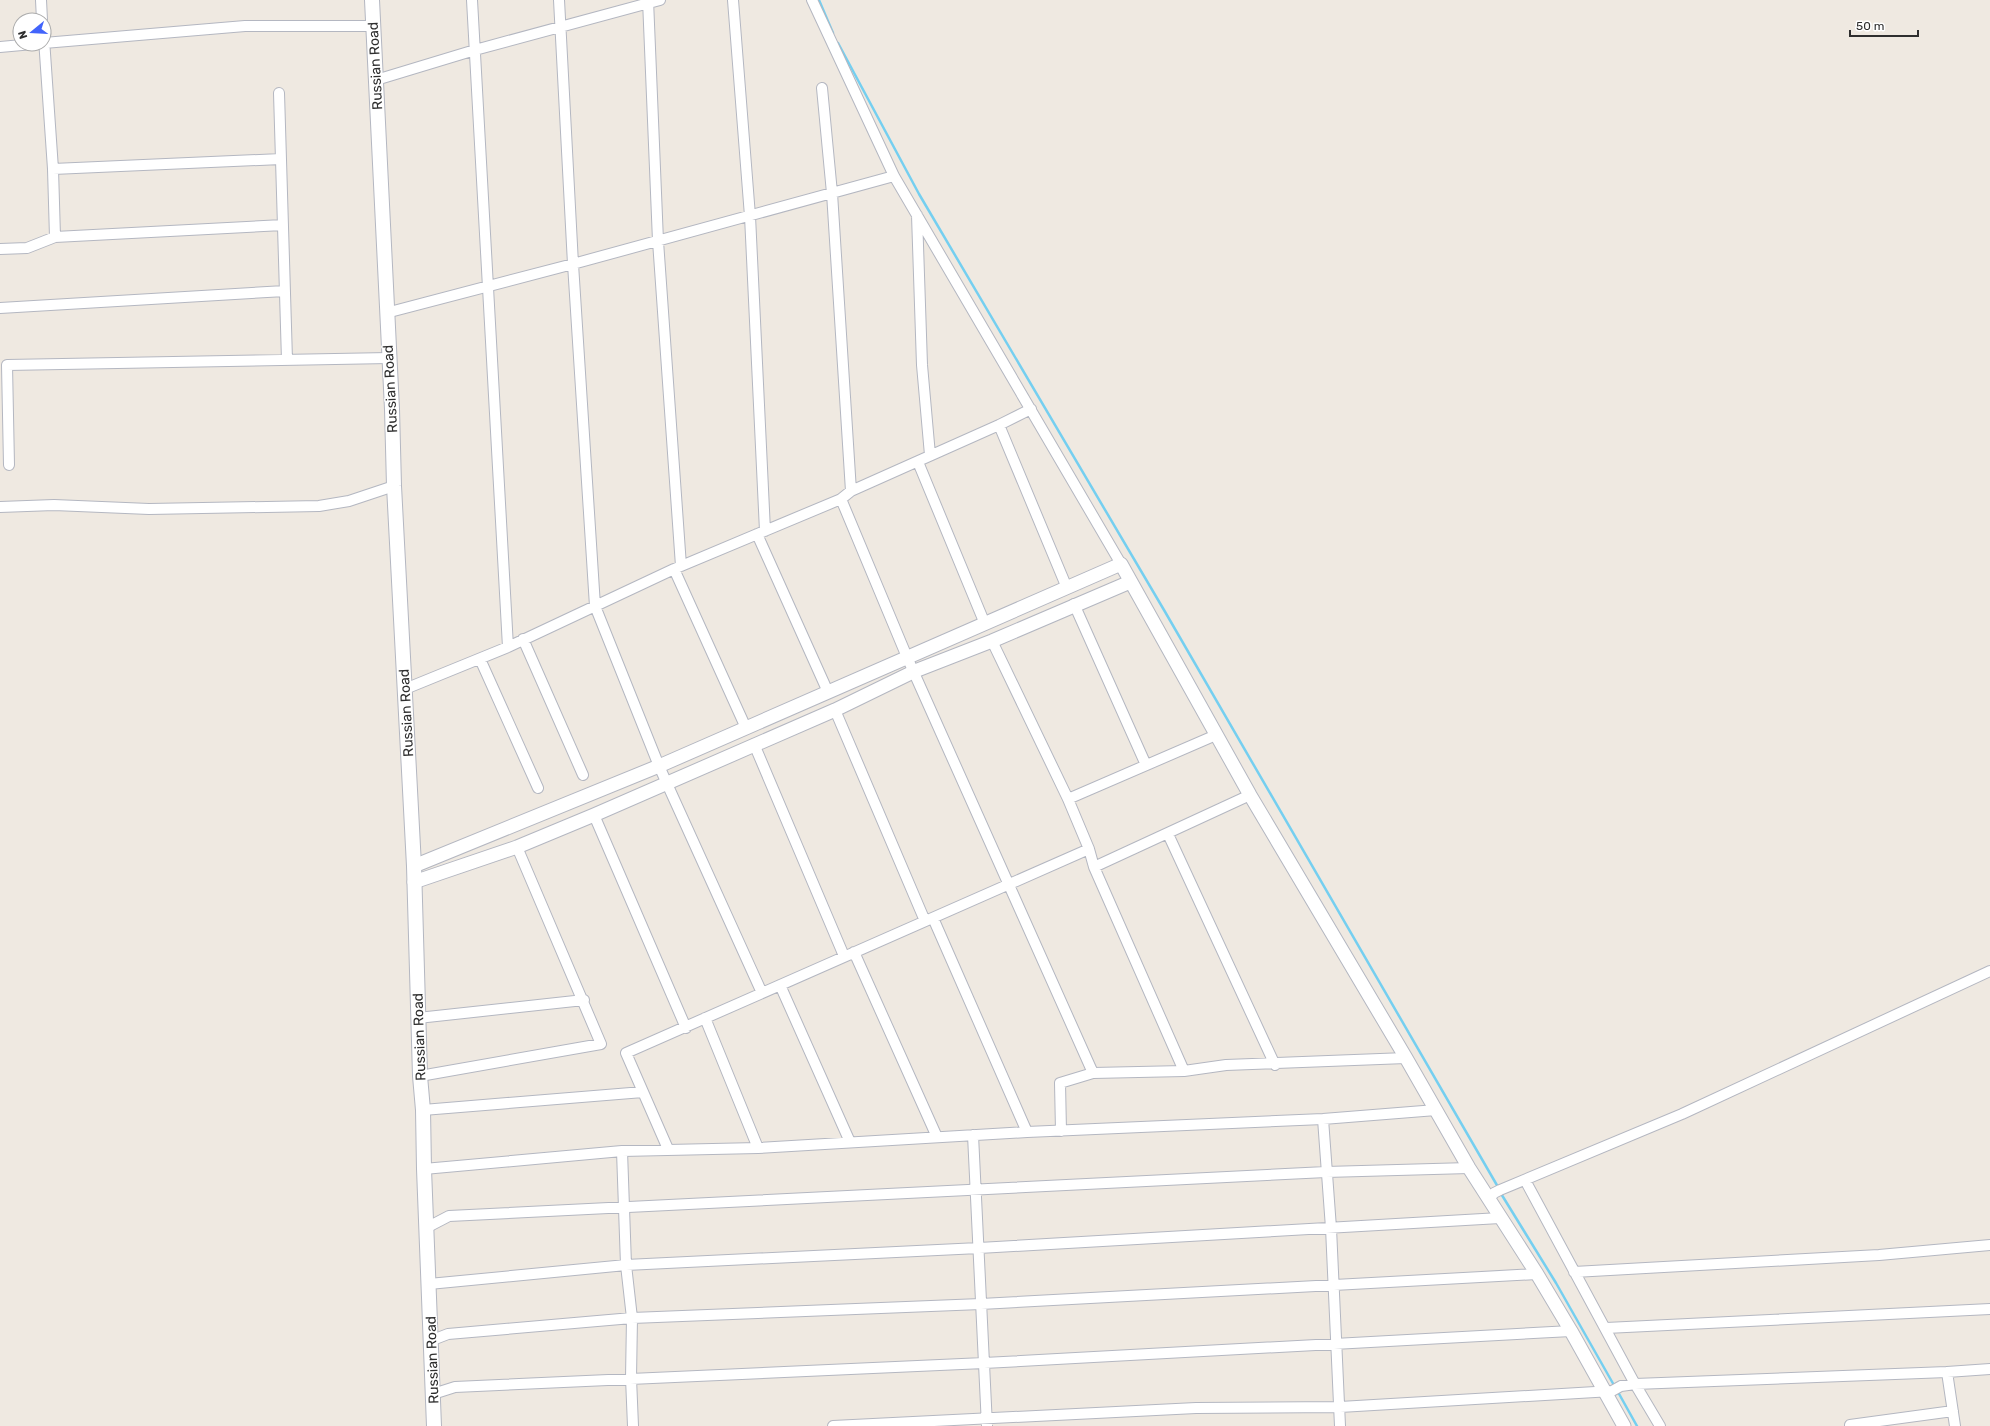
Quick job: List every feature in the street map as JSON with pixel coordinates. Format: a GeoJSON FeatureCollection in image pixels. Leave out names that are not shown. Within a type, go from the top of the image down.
{"type":"FeatureCollection","features":[{"type":"Feature","properties":{"kind":"main road","name":"Russian Road"},"geometry":{"type":"LineString","coordinates":[[372,0],[394,486],[414,866],[420,1076],[423,1110],[434,1426]]}},
{"type":"Feature","properties":{"kind":"street"},"geometry":{"type":"LineString","coordinates":[[41,0],[42,12]]}},
{"type":"Feature","properties":{"kind":"street"},"geometry":{"type":"LineString","coordinates":[[472,0],[508,647]]}},
{"type":"Feature","properties":{"kind":"street"},"geometry":{"type":"LineString","coordinates":[[559,0],[562,27],[573,264],[595,606],[659,766],[762,993]]}},
{"type":"Feature","properties":{"kind":"street"},"geometry":{"type":"LineString","coordinates":[[376,80],[475,50],[648,2],[660,0]]}},
{"type":"Feature","properties":{"kind":"street"},"geometry":{"type":"LineString","coordinates":[[733,0],[750,216],[761,532],[828,692]]}},
{"type":"Feature","properties":{"kind":"street"},"geometry":{"type":"LineString","coordinates":[[812,0],[894,176],[1121,564],[1250,796],[1406,1058],[1469,1168],[1491,1196],[1500,1218],[1537,1274],[1571,1331],[1612,1389],[1624,1426]]}},
{"type":"Feature","properties":{"kind":"street"},"geometry":{"type":"LineString","coordinates":[[648,2],[658,241],[678,567],[746,728]]}},
{"type":"Feature","properties":{"kind":"street"},"geometry":{"type":"LineString","coordinates":[[52,42],[245,26],[374,26]]}},
{"type":"Feature","properties":{"kind":"street"},"geometry":{"type":"LineString","coordinates":[[0,47],[12,46]]}},
{"type":"Feature","properties":{"kind":"street"},"geometry":{"type":"LineString","coordinates":[[45,52],[53,170],[55,237]]}},
{"type":"Feature","properties":{"kind":"street"},"geometry":{"type":"LineString","coordinates":[[822,88],[832,193],[851,491]]}},
{"type":"Feature","properties":{"kind":"street"},"geometry":{"type":"LineString","coordinates":[[279,93],[287,360]]}},
{"type":"Feature","properties":{"kind":"street"},"geometry":{"type":"LineString","coordinates":[[53,170],[281,159]]}},
{"type":"Feature","properties":{"kind":"street"},"geometry":{"type":"LineString","coordinates":[[386,313],[573,264],[894,176]]}},
{"type":"Feature","properties":{"kind":"street"},"geometry":{"type":"LineString","coordinates":[[916,214],[922,365],[930,454]]}},
{"type":"Feature","properties":{"kind":"street"},"geometry":{"type":"LineString","coordinates":[[0,249],[27,248],[55,237],[283,225]]}},
{"type":"Feature","properties":{"kind":"street"},"geometry":{"type":"LineString","coordinates":[[0,308],[285,291]]}},
{"type":"Feature","properties":{"kind":"street"},"geometry":{"type":"LineString","coordinates":[[8,465],[7,365],[389,358]]}},
{"type":"Feature","properties":{"kind":"street"},"geometry":{"type":"LineString","coordinates":[[404,690],[508,647],[678,567],[841,499],[851,491],[918,462],[930,454],[999,425],[1031,409]]}},
{"type":"Feature","properties":{"kind":"street"},"geometry":{"type":"LineString","coordinates":[[999,425],[1067,588]]}},
{"type":"Feature","properties":{"kind":"street"},"geometry":{"type":"LineString","coordinates":[[918,462],[985,624]]}},
{"type":"Feature","properties":{"kind":"street"},"geometry":{"type":"LineString","coordinates":[[0,506],[54,505],[149,509],[319,506],[349,501],[394,486]]}},
{"type":"Feature","properties":{"kind":"street"},"geometry":{"type":"LineString","coordinates":[[841,499],[907,657],[915,671],[1093,1072]]}},
{"type":"Feature","properties":{"kind":"street"},"geometry":{"type":"LineString","coordinates":[[414,866],[659,766],[1121,564]]}},
{"type":"Feature","properties":{"kind":"street"},"geometry":{"type":"LineString","coordinates":[[414,882],[517,847],[594,815],[834,710],[915,671],[992,641],[1074,604],[1130,582]]}},
{"type":"Feature","properties":{"kind":"street"},"geometry":{"type":"LineString","coordinates":[[1074,604],[1146,765]]}},
{"type":"Feature","properties":{"kind":"street"},"geometry":{"type":"LineString","coordinates":[[524,639],[583,775]]}},
{"type":"Feature","properties":{"kind":"street"},"geometry":{"type":"LineString","coordinates":[[992,641],[1068,799],[1089,849],[1094,867],[1184,1071]]}},
{"type":"Feature","properties":{"kind":"street"},"geometry":{"type":"LineString","coordinates":[[480,659],[538,788]]}},
{"type":"Feature","properties":{"kind":"street"},"geometry":{"type":"LineString","coordinates":[[834,710],[1027,1132]]}},
{"type":"Feature","properties":{"kind":"street"},"geometry":{"type":"LineString","coordinates":[[1068,799],[1216,735]]}},
{"type":"Feature","properties":{"kind":"street"},"geometry":{"type":"LineString","coordinates":[[754,744],[844,956]]}},
{"type":"Feature","properties":{"kind":"street"},"geometry":{"type":"LineString","coordinates":[[1094,867],[1250,796]]}},
{"type":"Feature","properties":{"kind":"street"},"geometry":{"type":"LineString","coordinates":[[594,815],[686,1028]]}},
{"type":"Feature","properties":{"kind":"street"},"geometry":{"type":"LineString","coordinates":[[1168,834],[1275,1065]]}},
{"type":"Feature","properties":{"kind":"street"},"geometry":{"type":"LineString","coordinates":[[420,1076],[601,1044],[584,1000],[517,847]]}},
{"type":"Feature","properties":{"kind":"street"},"geometry":{"type":"LineString","coordinates":[[668,1149],[626,1053],[686,1028],[705,1018],[844,956],[1089,849]]}},
{"type":"Feature","properties":{"kind":"street"},"geometry":{"type":"LineString","coordinates":[[854,952],[937,1137]]}},
{"type":"Feature","properties":{"kind":"street"},"geometry":{"type":"LineString","coordinates":[[1491,1196],[1521,1181],[1682,1114],[1990,971]]}},
{"type":"Feature","properties":{"kind":"street"},"geometry":{"type":"LineString","coordinates":[[780,985],[850,1142]]}},
{"type":"Feature","properties":{"kind":"street"},"geometry":{"type":"LineString","coordinates":[[418,1018],[584,1000]]}},
{"type":"Feature","properties":{"kind":"street"},"geometry":{"type":"LineString","coordinates":[[705,1018],[758,1148]]}},
{"type":"Feature","properties":{"kind":"street"},"geometry":{"type":"LineString","coordinates":[[1061,1131],[1060,1083],[1093,1072],[1184,1071],[1226,1066],[1406,1058]]}},
{"type":"Feature","properties":{"kind":"street"},"geometry":{"type":"LineString","coordinates":[[423,1110],[643,1092]]}},
{"type":"Feature","properties":{"kind":"street"},"geometry":{"type":"LineString","coordinates":[[424,1169],[622,1151],[758,1148],[1027,1132],[1323,1119],[1436,1110]]}},
{"type":"Feature","properties":{"kind":"street"},"geometry":{"type":"LineString","coordinates":[[1323,1119],[1331,1228],[1340,1426]]}},
{"type":"Feature","properties":{"kind":"street"},"geometry":{"type":"LineString","coordinates":[[973,1135],[977,1189],[986,1422]]}},
{"type":"Feature","properties":{"kind":"street"},"geometry":{"type":"LineString","coordinates":[[622,1151],[626,1265],[632,1318],[631,1378],[634,1426]]}},
{"type":"Feature","properties":{"kind":"street"},"geometry":{"type":"LineString","coordinates":[[426,1228],[449,1216],[1326,1172],[1469,1168]]}},
{"type":"Feature","properties":{"kind":"street"},"geometry":{"type":"LineString","coordinates":[[1521,1181],[1606,1328],[1635,1384],[1660,1426]]}},
{"type":"Feature","properties":{"kind":"street"},"geometry":{"type":"LineString","coordinates":[[429,1284],[626,1265],[979,1248],[1500,1218]]}},
{"type":"Feature","properties":{"kind":"street"},"geometry":{"type":"LineString","coordinates":[[1574,1272],[1879,1255],[1990,1245]]}},
{"type":"Feature","properties":{"kind":"street"},"geometry":{"type":"LineString","coordinates":[[430,1341],[448,1334],[632,1318],[981,1304],[1537,1274]]}},
{"type":"Feature","properties":{"kind":"street"},"geometry":{"type":"LineString","coordinates":[[1606,1328],[1990,1309]]}},
{"type":"Feature","properties":{"kind":"street"},"geometry":{"type":"LineString","coordinates":[[433,1394],[455,1387],[984,1363],[1571,1331]]}},
{"type":"Feature","properties":{"kind":"street"},"geometry":{"type":"LineString","coordinates":[[833,1426],[986,1422],[1196,1408],[1340,1407],[1612,1389],[1635,1384],[1990,1369]]}},
{"type":"Feature","properties":{"kind":"street"},"geometry":{"type":"LineString","coordinates":[[1947,1372],[1955,1426]]}},
{"type":"Feature","properties":{"kind":"street"},"geometry":{"type":"LineString","coordinates":[[1850,1425],[1953,1411]]}},
{"type":"Feature","properties":{"kind":"waterway"},"geometry":{"type":"LineString","coordinates":[[819,0],[833,33]]}},
{"type":"Feature","properties":{"kind":"waterway"},"geometry":{"type":"LineString","coordinates":[[838,43],[919,194],[1164,610],[1498,1187]]}},
{"type":"Feature","properties":{"kind":"waterway"},"geometry":{"type":"LineString","coordinates":[[1500,1192],[1556,1283],[1615,1387]]}},
{"type":"Feature","properties":{"kind":"waterway"},"geometry":{"type":"LineString","coordinates":[[1618,1392],[1637,1426]]}}]}
